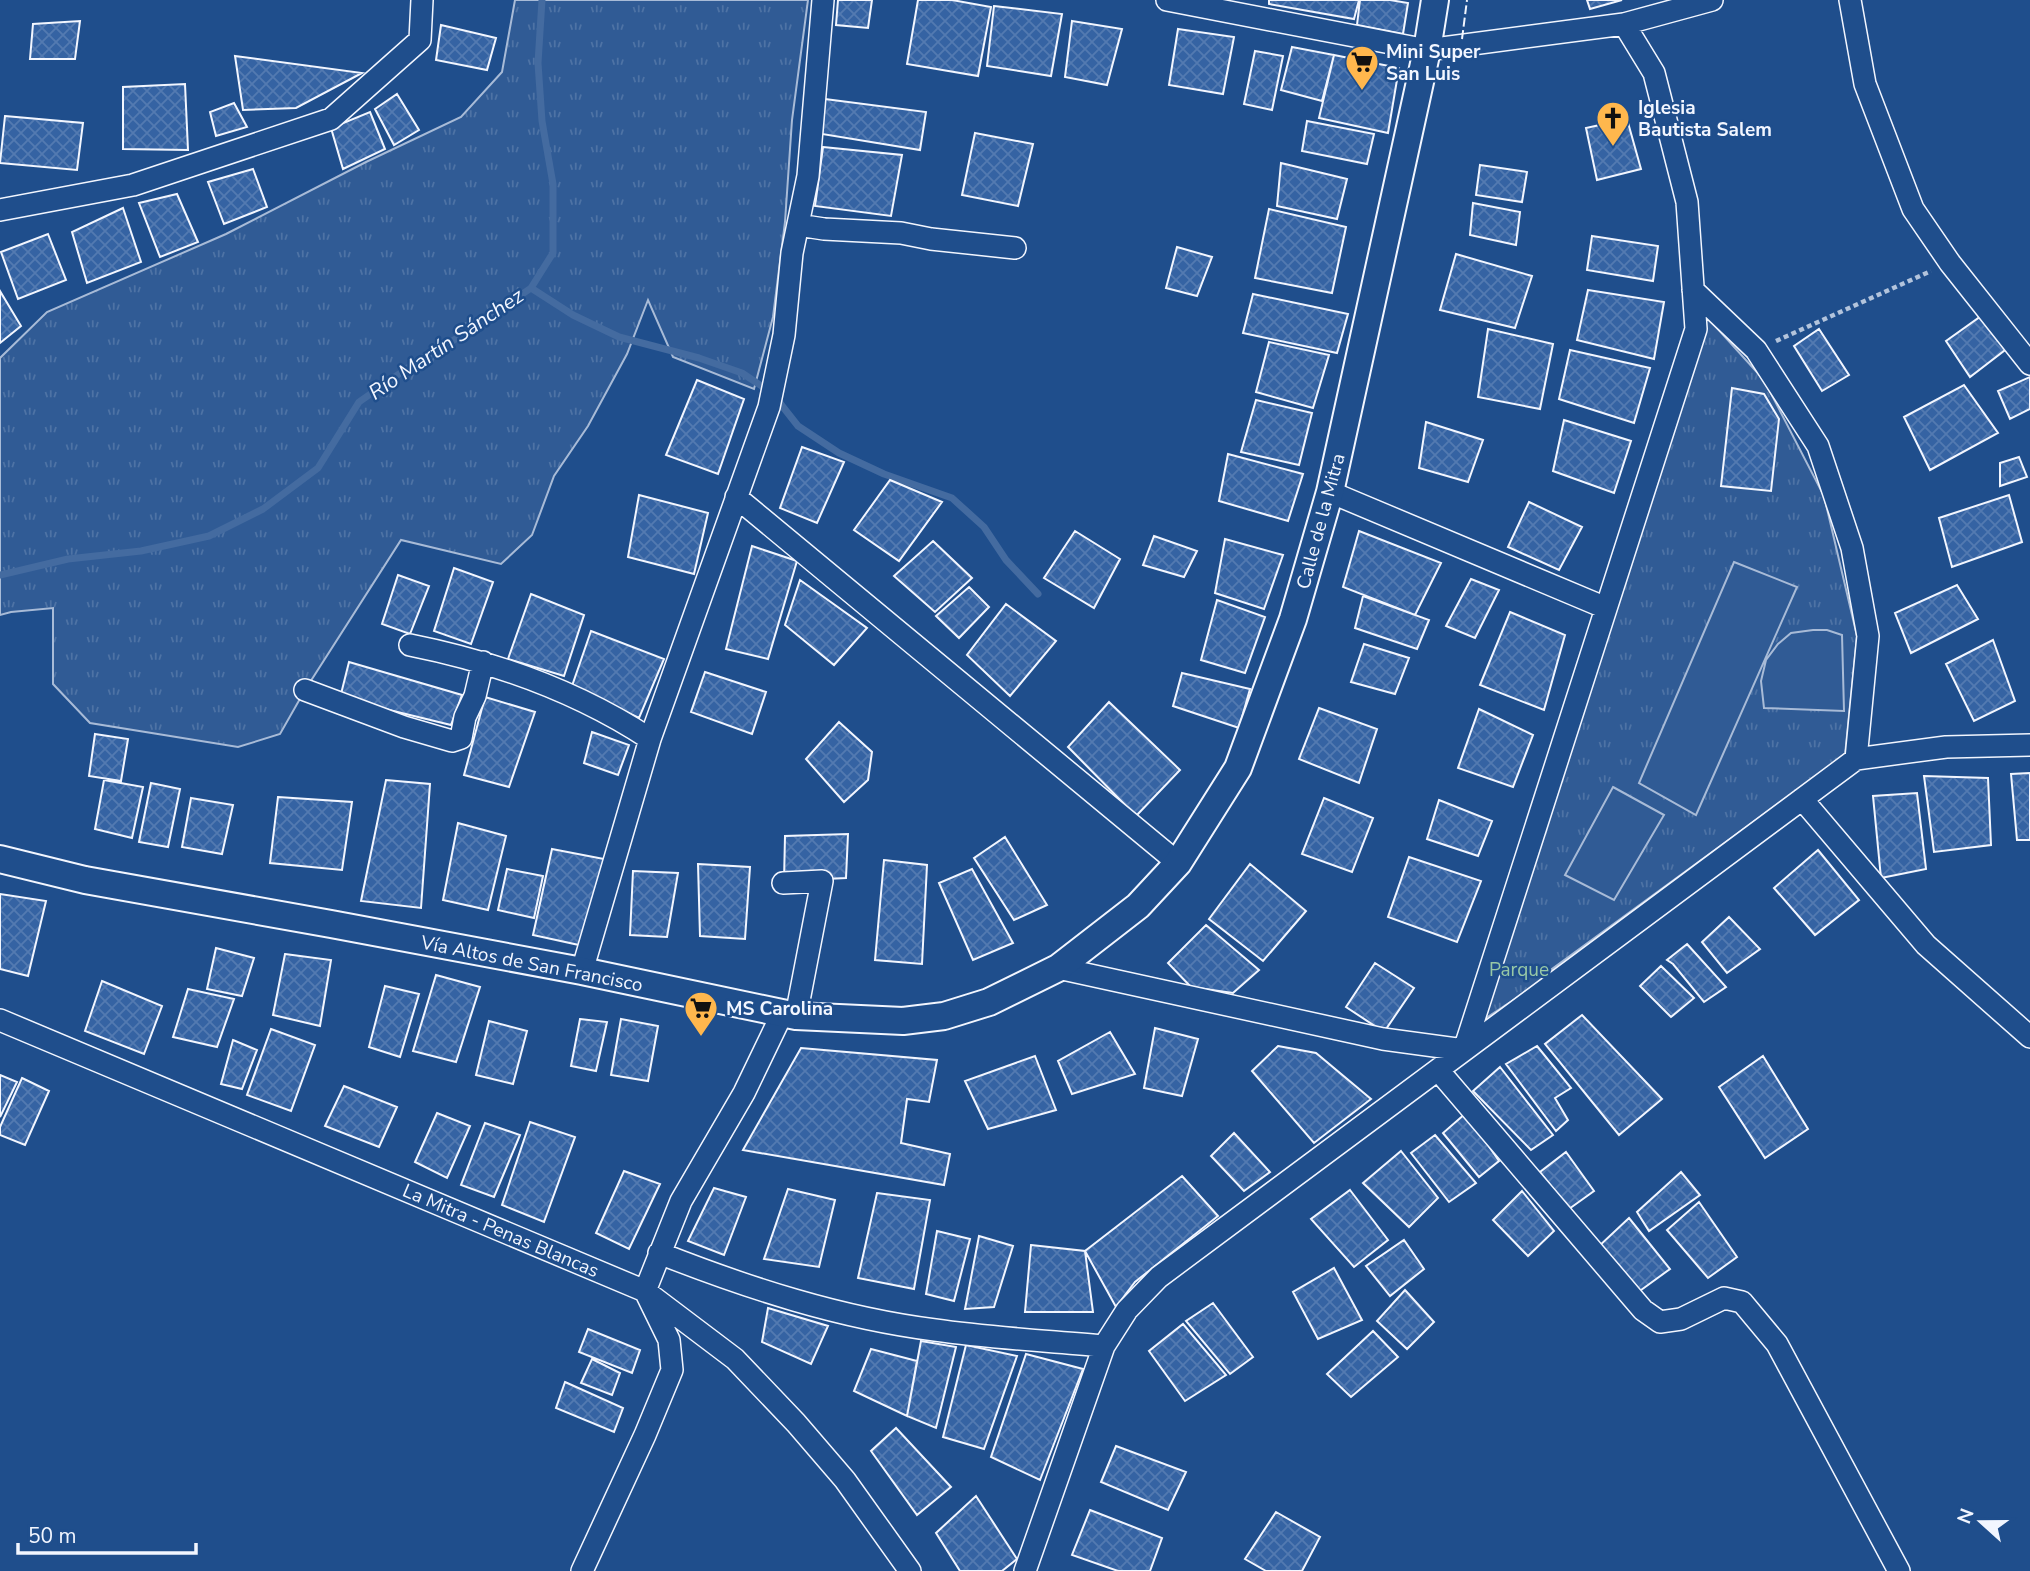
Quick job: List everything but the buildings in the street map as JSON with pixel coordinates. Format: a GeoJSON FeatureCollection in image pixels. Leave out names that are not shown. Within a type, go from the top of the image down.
{"type":"FeatureCollection","features":[{"type":"Feature","properties":{"kind":"street"},"geometry":{"type":"LineString","coordinates":[[0,210],[133,185],[331,119],[420,40],[422,0]]}},
{"type":"Feature","properties":{"kind":"street"},"geometry":{"type":"LineString","coordinates":[[582,971],[650,739],[768,407],[783,335],[792,253],[808,176],[823,0]]}},
{"type":"Feature","properties":{"kind":"street"},"geometry":{"type":"LineString","coordinates":[[1167,0],[1427,50],[1624,24],[1712,0]]}},
{"type":"Feature","properties":{"kind":"street","name":"Calle de la Mitra"},"geometry":{"type":"LineString","coordinates":[[1058,968],[1138,906],[1178,863],[1238,768],[1293,619],[1330,492],[1436,0]]}},
{"type":"Feature","properties":{"kind":"street"},"geometry":{"type":"LineString","coordinates":[[1850,0],[1864,84],[1913,209],[1951,263],[2030,364]]}},
{"type":"Feature","properties":{"kind":"street"},"geometry":{"type":"LineString","coordinates":[[1464,1050],[1696,329],[1687,202],[1654,73],[1624,24]]}},
{"type":"Feature","properties":{"kind":"street"},"geometry":{"type":"LineString","coordinates":[[798,225],[901,233],[1016,248]]}},
{"type":"Feature","properties":{"kind":"street"},"geometry":{"type":"LineString","coordinates":[[1693,290],[1756,350],[1818,446],[1852,548],[1868,636],[1856,760]]}},
{"type":"Feature","properties":{"kind":"street"},"geometry":{"type":"LineString","coordinates":[[1330,492],[1605,608]]}},
{"type":"Feature","properties":{"kind":"street"},"geometry":{"type":"LineString","coordinates":[[736,497],[1178,863]]}},
{"type":"Feature","properties":{"kind":"street"},"geometry":{"type":"LineString","coordinates":[[410,645],[483,662],[535,680],[618,720],[650,739]]}},
{"type":"Feature","properties":{"kind":"street"},"geometry":{"type":"LineString","coordinates":[[305,690],[404,727],[452,741],[461,738],[483,662]]}},
{"type":"Feature","properties":{"kind":"street"},"geometry":{"type":"LineString","coordinates":[[1031,1569],[1104,1346],[1127,1310],[1159,1277],[1856,760],[1946,747],[2030,745]]}},
{"type":"Feature","properties":{"kind":"street"},"geometry":{"type":"LineString","coordinates":[[1802,799],[1926,945],[2030,1037]]}},
{"type":"Feature","properties":{"kind":"street","name":"Vía Altos de San Francisco"},"geometry":{"type":"LineString","coordinates":[[0,859],[85,880],[582,971],[789,1015],[903,1021],[944,1016],[989,1002],[1058,968]]}},
{"type":"Feature","properties":{"kind":"street"},"geometry":{"type":"LineString","coordinates":[[582,1571],[672,1370],[668,1340],[645,1291],[659,1252],[681,1201],[789,1015],[822,881],[783,883]]}},
{"type":"Feature","properties":{"kind":"street"},"geometry":{"type":"LineString","coordinates":[[1058,968],[1383,1039],[1464,1050]]}},
{"type":"Feature","properties":{"kind":"street","name":"La Mitra - Penas Blancas"},"geometry":{"type":"LineString","coordinates":[[0,1020],[645,1291],[735,1359],[787,1414],[845,1480],[909,1571]]}},
{"type":"Feature","properties":{"kind":"street"},"geometry":{"type":"LineString","coordinates":[[1438,1070],[1643,1310],[1660,1322],[1681,1319],[1724,1298],[1742,1302],[1777,1344],[1899,1571]]}},
{"type":"Feature","properties":{"kind":"street"},"geometry":{"type":"LineString","coordinates":[[659,1252],[726,1279],[788,1299],[877,1320],[934,1331],[1104,1346]]}},
{"type":"Feature","properties":{"kind":"path"},"geometry":{"type":"LineString","coordinates":[[1756,350],[1951,263]]}},
{"type":"Feature","properties":{"kind":"green space"},"geometry":{"type":"Polygon","coordinates":[[[515,0],[808,0],[792,120],[785,222],[773,317],[754,389],[673,357],[648,300],[627,354],[588,426],[554,476],[532,535],[501,564],[401,540],[280,734],[238,747],[90,723],[53,684],[53,608],[0,615],[0,358],[47,312],[226,234],[461,117],[502,72],[515,0]]]}},
{"type":"Feature","properties":{"kind":"green space","name":"Parque"},"geometry":{"type":"Polygon","coordinates":[[[1707,317],[1764,380],[1824,496],[1857,636],[1845,755],[1552,969],[1555,973],[1480,1022],[1707,317]]]}},
{"type":"Feature","properties":{"kind":"shaded area"},"geometry":{"type":"Polygon","coordinates":[[[1734,562],[1797,587],[1696,815],[1639,783],[1734,562]]]}},
{"type":"Feature","properties":{"kind":"shaded area"},"geometry":{"type":"Polygon","coordinates":[[[1827,630],[1842,635],[1844,711],[1764,708],[1761,681],[1766,660],[1791,633],[1827,630]]]}},
{"type":"Feature","properties":{"kind":"shaded area"},"geometry":{"type":"Polygon","coordinates":[[[1613,787],[1664,815],[1614,900],[1565,875],[1613,787]]]}},
{"type":"Feature","properties":{"kind":"waterway","name":"Río Martín Sánchez"},"geometry":{"type":"LineString","coordinates":[[0,575],[68,559],[141,551],[209,536],[263,509],[318,468],[359,402],[531,288],[553,253],[553,184],[542,121],[538,63],[542,0]]}},
{"type":"Feature","properties":{"kind":"waterway"},"geometry":{"type":"LineString","coordinates":[[531,288],[573,315],[619,337],[699,358],[742,373],[772,393],[798,426],[839,453],[884,474],[952,498],[984,527],[1006,560],[1038,594]]}},
{"type":"Feature","properties":{"kind":"fence"},"geometry":{"type":"LineString","coordinates":[[1462,39],[1467,0]]}},
{"type":"Feature","properties":{"kind":"place","name":"Mini Super San Luis"},"geometry":{"type":"Point","coordinates":[1362,92]}},
{"type":"Feature","properties":{"kind":"place","name":"Iglesia Bautista Salem"},"geometry":{"type":"Point","coordinates":[1613,148]}},
{"type":"Feature","properties":{"kind":"place","name":"MS Carolina"},"geometry":{"type":"Point","coordinates":[701,1038]}}]}
